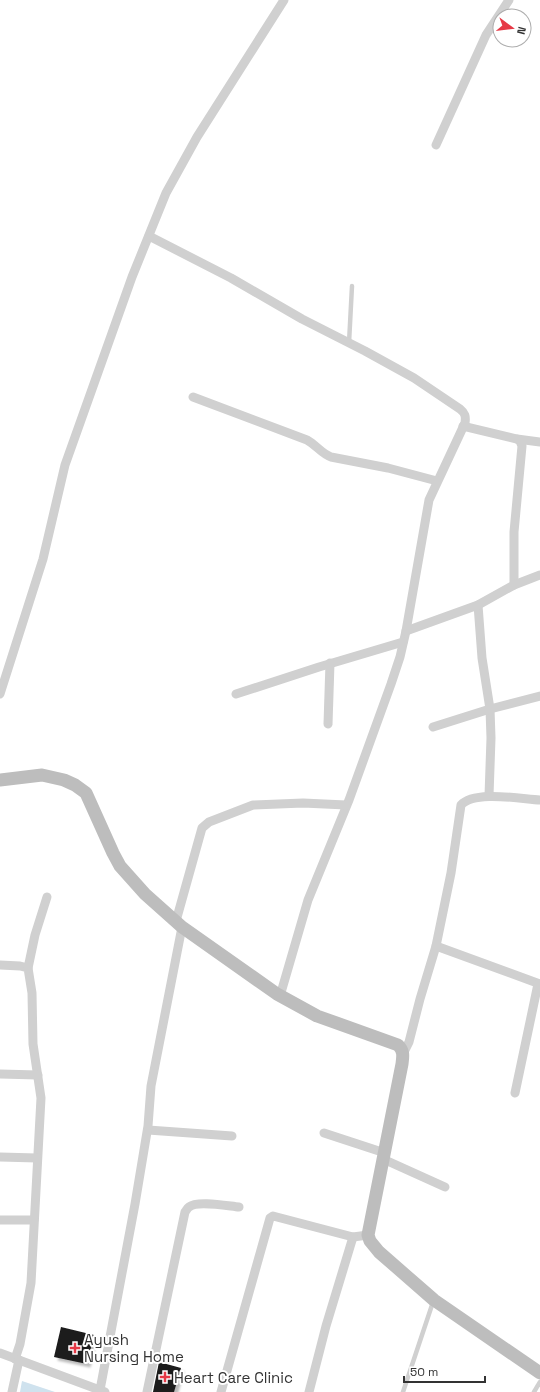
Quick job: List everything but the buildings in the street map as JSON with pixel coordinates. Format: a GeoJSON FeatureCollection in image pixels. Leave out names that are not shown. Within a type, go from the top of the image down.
{"type":"FeatureCollection","features":[{"type":"Feature","properties":{"kind":"street"},"geometry":{"type":"LineString","coordinates":[[0,694],[3,674],[43,559],[65,465],[132,277],[166,193],[197,137],[284,0]]}},
{"type":"Feature","properties":{"kind":"street"},"geometry":{"type":"LineString","coordinates":[[436,146],[486,35],[509,0]]}},
{"type":"Feature","properties":{"kind":"street"},"geometry":{"type":"LineString","coordinates":[[149,236],[230,278],[302,319],[414,378],[460,409],[465,413],[466,418],[429,500],[406,631],[391,684],[346,805],[308,900],[280,996]]}},
{"type":"Feature","properties":{"kind":"street"},"geometry":{"type":"LineString","coordinates":[[193,397],[307,440],[315,444],[326,455],[437,480]]}},
{"type":"Feature","properties":{"kind":"street"},"geometry":{"type":"LineString","coordinates":[[463,426],[517,439],[540,442]]}},
{"type":"Feature","properties":{"kind":"street"},"geometry":{"type":"LineString","coordinates":[[514,585],[514,532],[522,446],[520,441],[517,439]]}},
{"type":"Feature","properties":{"kind":"street"},"geometry":{"type":"LineString","coordinates":[[406,631],[478,605],[514,585],[540,575]]}},
{"type":"Feature","properties":{"kind":"street"},"geometry":{"type":"LineString","coordinates":[[478,605],[482,658],[490,709],[491,738],[489,796]]}},
{"type":"Feature","properties":{"kind":"street"},"geometry":{"type":"LineString","coordinates":[[236,694],[330,663],[403,642]]}},
{"type":"Feature","properties":{"kind":"street"},"geometry":{"type":"LineString","coordinates":[[328,724],[330,663]]}},
{"type":"Feature","properties":{"kind":"street"},"geometry":{"type":"LineString","coordinates":[[433,727],[490,709],[540,696]]}},
{"type":"Feature","properties":{"kind":"street"},"geometry":{"type":"LineString","coordinates":[[0,780],[42,775],[64,780],[76,785],[86,793],[120,866],[145,894],[179,924],[280,996],[317,1016],[398,1045],[403,1054]]}},
{"type":"Feature","properties":{"kind":"street"},"geometry":{"type":"LineString","coordinates":[[540,800],[489,796],[468,799],[461,805],[451,873],[436,946],[409,1042],[403,1054],[368,1235],[378,1252],[434,1300],[540,1373]]}},
{"type":"Feature","properties":{"kind":"street"},"geometry":{"type":"LineString","coordinates":[[0,1353],[103,1391],[148,1130],[151,1086],[179,924],[202,828],[209,822],[253,805],[303,803],[346,805]]}},
{"type":"Feature","properties":{"kind":"street"},"geometry":{"type":"LineString","coordinates":[[12,1392],[31,1283],[40,1098],[33,1044],[32,993],[28,968],[35,935],[47,897]]}},
{"type":"Feature","properties":{"kind":"street"},"geometry":{"type":"LineString","coordinates":[[436,946],[539,984],[515,1093]]}},
{"type":"Feature","properties":{"kind":"street"},"geometry":{"type":"LineString","coordinates":[[0,965],[28,968]]}},
{"type":"Feature","properties":{"kind":"street"},"geometry":{"type":"LineString","coordinates":[[0,1074],[38,1075]]}},
{"type":"Feature","properties":{"kind":"street"},"geometry":{"type":"LineString","coordinates":[[148,1130],[232,1136]]}},
{"type":"Feature","properties":{"kind":"street"},"geometry":{"type":"LineString","coordinates":[[324,1133],[384,1156],[445,1188]]}},
{"type":"Feature","properties":{"kind":"street"},"geometry":{"type":"LineString","coordinates":[[0,1157],[37,1158]]}},
{"type":"Feature","properties":{"kind":"street"},"geometry":{"type":"LineString","coordinates":[[147,1392],[185,1212],[188,1207],[193,1204],[239,1207]]}},
{"type":"Feature","properties":{"kind":"street"},"geometry":{"type":"LineString","coordinates":[[221,1392],[270,1218],[273,1216],[353,1236],[368,1235]]}},
{"type":"Feature","properties":{"kind":"street"},"geometry":{"type":"LineString","coordinates":[[0,1220],[34,1220]]}},
{"type":"Feature","properties":{"kind":"street"},"geometry":{"type":"LineString","coordinates":[[309,1392],[326,1326],[353,1236]]}},
{"type":"Feature","properties":{"kind":"lane"},"geometry":{"type":"LineString","coordinates":[[349,343],[352,286]]}},
{"type":"Feature","properties":{"kind":"lane"},"geometry":{"type":"LineString","coordinates":[[403,1392],[434,1300]]}},
{"type":"Feature","properties":{"kind":"lane"},"geometry":{"type":"LineString","coordinates":[[534,1392],[540,1382]]}},
{"type":"Feature","properties":{"kind":"water"},"geometry":{"type":"Polygon","coordinates":[[[22,1381],[55,1392],[20,1392],[22,1381]]]}},
{"type":"Feature","properties":{"kind":"place","name":"Ayush Nursing Home"},"geometry":{"type":"Point","coordinates":[75,1348]}},
{"type":"Feature","properties":{"kind":"place","name":"Heart Care Clinic"},"geometry":{"type":"Point","coordinates":[165,1377]}}]}
